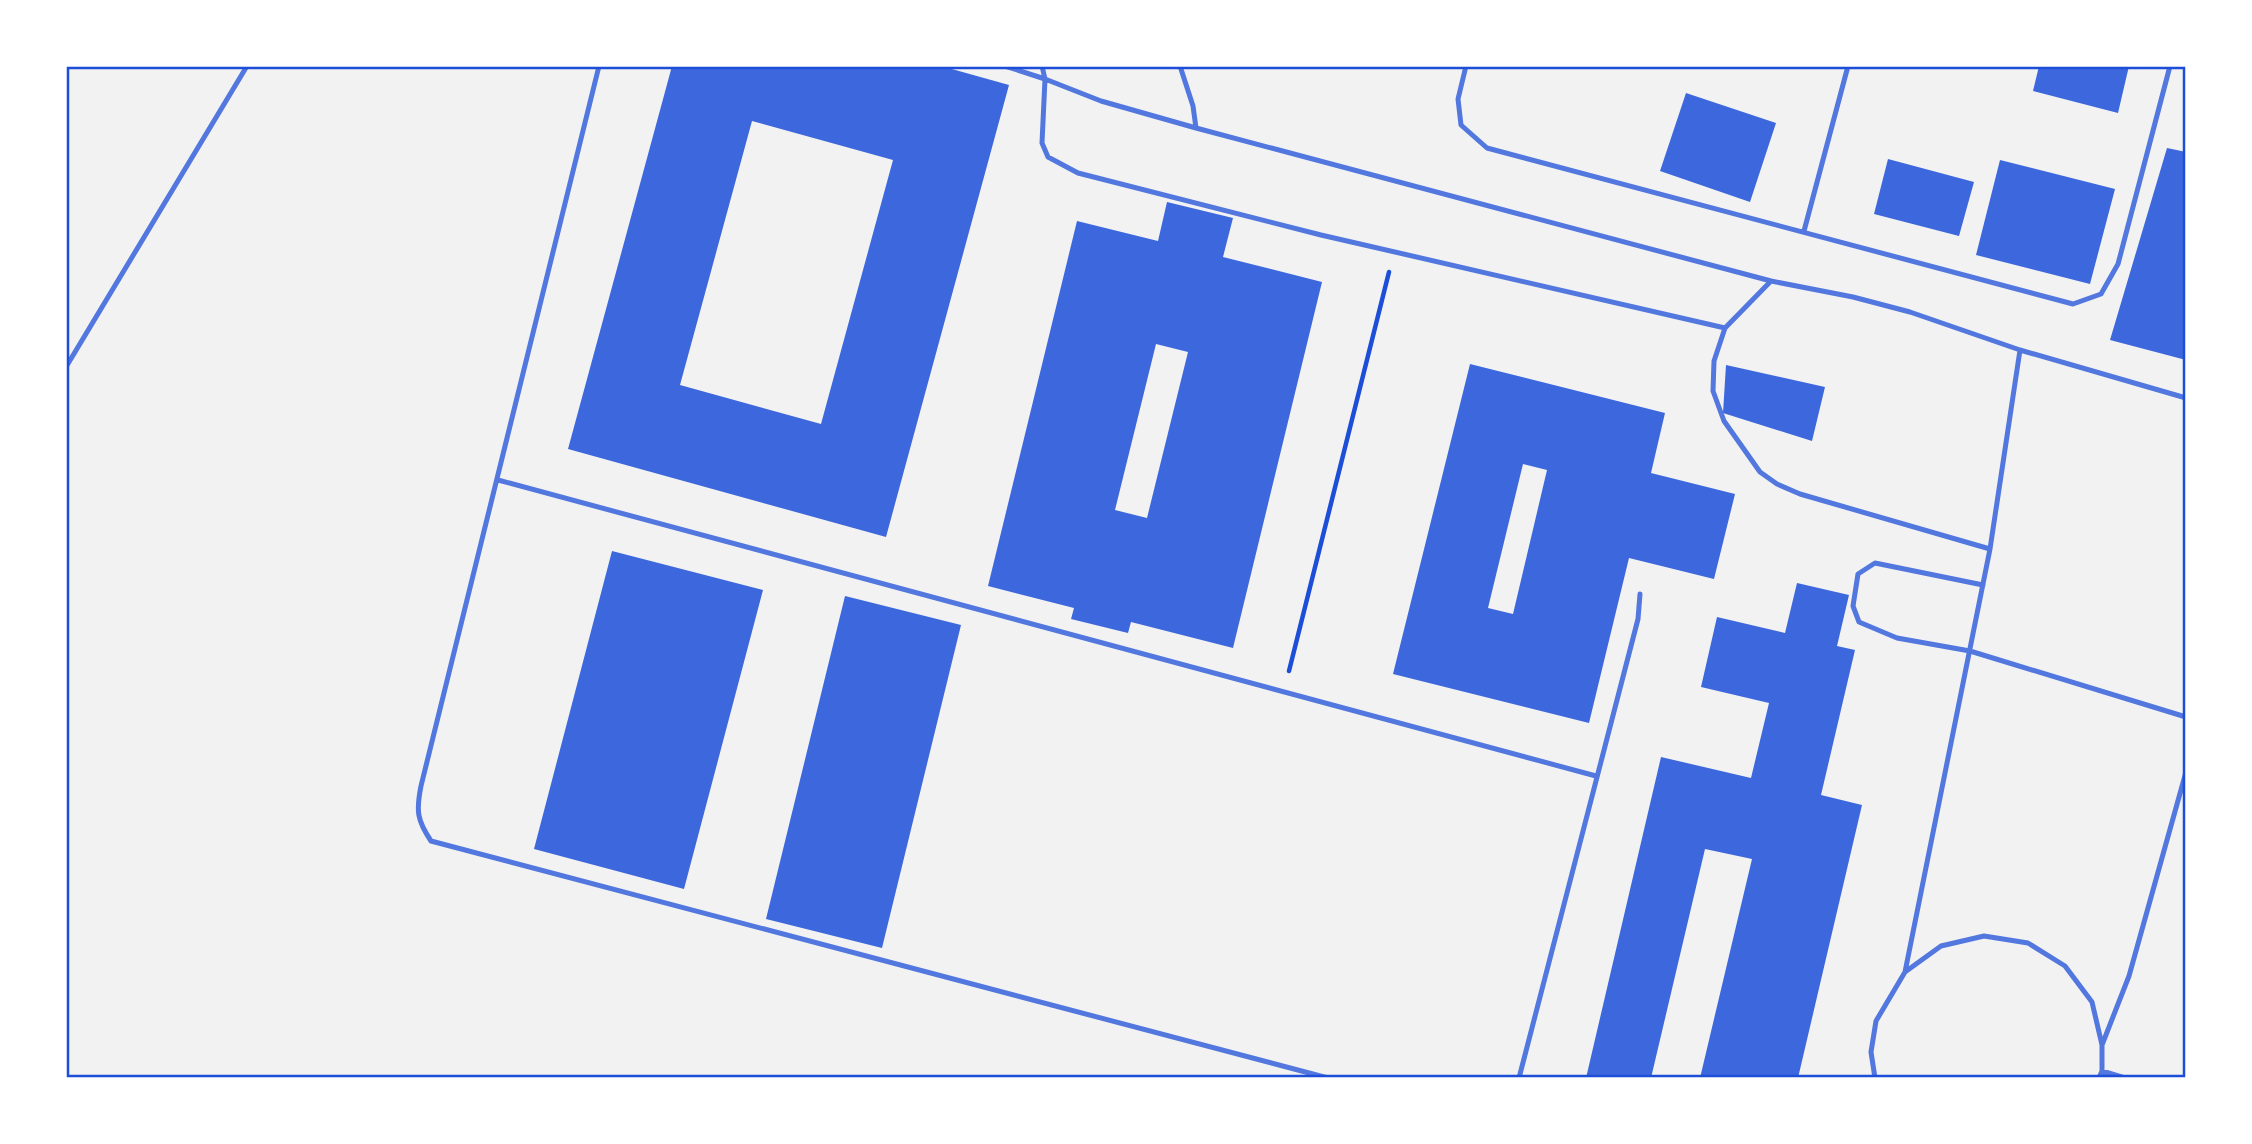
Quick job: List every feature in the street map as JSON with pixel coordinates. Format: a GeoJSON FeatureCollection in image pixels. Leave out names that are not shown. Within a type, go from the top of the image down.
{"type":"FeatureCollection","features":[{"type":"Feature","properties":{"kind":"lane"},"geometry":{"type":"LineString","coordinates":[[66,367],[247,66]]}},
{"type":"Feature","properties":{"kind":"lane"},"geometry":{"type":"LineString","coordinates":[[598,66],[421,786],[417,806],[419,823],[431,841],[1328,1077]]}},
{"type":"Feature","properties":{"kind":"lane"},"geometry":{"type":"LineString","coordinates":[[1005,66],[1101,101],[1196,128],[1771,281],[1853,297],[1910,312],[2020,350],[2186,398]]}},
{"type":"Feature","properties":{"kind":"lane"},"geometry":{"type":"LineString","coordinates":[[1042,66],[1045,79],[1042,143],[1048,157],[1078,173],[1394,252],[1725,328]]}},
{"type":"Feature","properties":{"kind":"lane"},"geometry":{"type":"LineString","coordinates":[[1180,66],[1193,106],[1196,128]]}},
{"type":"Feature","properties":{"kind":"lane"},"geometry":{"type":"LineString","coordinates":[[1466,66],[1458,99],[1461,125],[1487,148],[2073,304],[2101,294],[2118,264],[2171,66]]}},
{"type":"Feature","properties":{"kind":"lane"},"geometry":{"type":"LineString","coordinates":[[1804,231],[1848,66]]}},
{"type":"Feature","properties":{"kind":"lane"},"geometry":{"type":"LineString","coordinates":[[1771,281],[1725,328],[1714,361],[1713,391],[1724,421],[1760,472],[1777,484],[1800,494],[1990,549]]}},
{"type":"Feature","properties":{"kind":"lane"},"geometry":{"type":"LineString","coordinates":[[1875,1077],[1871,1052],[1876,1021],[1905,972],[1990,549],[2020,350]]}},
{"type":"Feature","properties":{"kind":"lane"},"geometry":{"type":"LineString","coordinates":[[498,480],[1596,776]]}},
{"type":"Feature","properties":{"kind":"lane"},"geometry":{"type":"LineString","coordinates":[[1983,585],[1875,563],[1858,574],[1853,606],[1859,622],[1897,638],[1970,651],[2186,717]]}},
{"type":"Feature","properties":{"kind":"lane"},"geometry":{"type":"LineString","coordinates":[[1519,1077],[1638,619],[1640,594]]}},
{"type":"Feature","properties":{"kind":"lane"},"geometry":{"type":"LineString","coordinates":[[2102,1045],[2129,976],[2186,772]]}},
{"type":"Feature","properties":{"kind":"lane"},"geometry":{"type":"LineString","coordinates":[[1905,972],[1941,946],[1984,936],[2028,943],[2065,966],[2092,1002],[2102,1045],[2100,1074],[2125,1077]]}},
{"type":"Feature","properties":{"kind":"path"},"geometry":{"type":"LineString","coordinates":[[1284,692],[1394,252]]}},
{"type":"Feature","properties":{"kind":"building"},"geometry":{"type":"Polygon","coordinates":[[[672,66],[941,66],[1009,85],[886,537],[568,449],[672,66]],[[752,121],[680,385],[821,424],[893,160],[752,121]]]}},
{"type":"Feature","properties":{"kind":"building"},"geometry":{"type":"Polygon","coordinates":[[[2039,66],[2129,66],[2118,113],[2033,91],[2039,66]]]}},
{"type":"Feature","properties":{"kind":"building"},"geometry":{"type":"Polygon","coordinates":[[[1686,93],[1776,123],[1750,202],[1660,171],[1686,93]]]}},
{"type":"Feature","properties":{"kind":"building"},"geometry":{"type":"Polygon","coordinates":[[[2167,148],[2186,152],[2186,360],[2110,340],[2167,148]]]}},
{"type":"Feature","properties":{"kind":"building"},"geometry":{"type":"Polygon","coordinates":[[[1888,159],[1974,182],[1959,236],[1874,214],[1888,159]]]}},
{"type":"Feature","properties":{"kind":"building"},"geometry":{"type":"Polygon","coordinates":[[[2000,160],[2115,189],[2090,284],[1976,255],[2000,160]]]}},
{"type":"Feature","properties":{"kind":"building"},"geometry":{"type":"Polygon","coordinates":[[[1167,202],[1233,218],[1223,257],[1322,282],[1233,648],[1131,622],[1128,633],[1071,619],[1074,608],[988,586],[1077,221],[1158,241],[1167,202]],[[1156,344],[1115,510],[1147,518],[1188,352],[1156,344]]]}},
{"type":"Feature","properties":{"kind":"building"},"geometry":{"type":"Polygon","coordinates":[[[1470,364],[1665,413],[1651,473],[1735,494],[1714,579],[1629,558],[1589,723],[1393,674],[1470,364]],[[1523,464],[1488,608],[1513,614],[1547,470],[1523,464]]]}},
{"type":"Feature","properties":{"kind":"building"},"geometry":{"type":"Polygon","coordinates":[[[1726,365],[1825,387],[1812,441],[1723,413],[1726,365]]]}},
{"type":"Feature","properties":{"kind":"building"},"geometry":{"type":"Polygon","coordinates":[[[612,551],[763,590],[684,889],[534,849],[612,551]]]}},
{"type":"Feature","properties":{"kind":"building"},"geometry":{"type":"Polygon","coordinates":[[[1797,583],[1849,595],[1837,646],[1855,650],[1821,795],[1862,805],[1798,1078],[1700,1078],[1752,859],[1705,849],[1651,1078],[1586,1078],[1661,757],[1751,778],[1769,703],[1701,687],[1717,617],[1785,633],[1797,583]]]}},
{"type":"Feature","properties":{"kind":"building"},"geometry":{"type":"Polygon","coordinates":[[[845,596],[961,625],[882,948],[766,919],[845,596]]]}}]}
